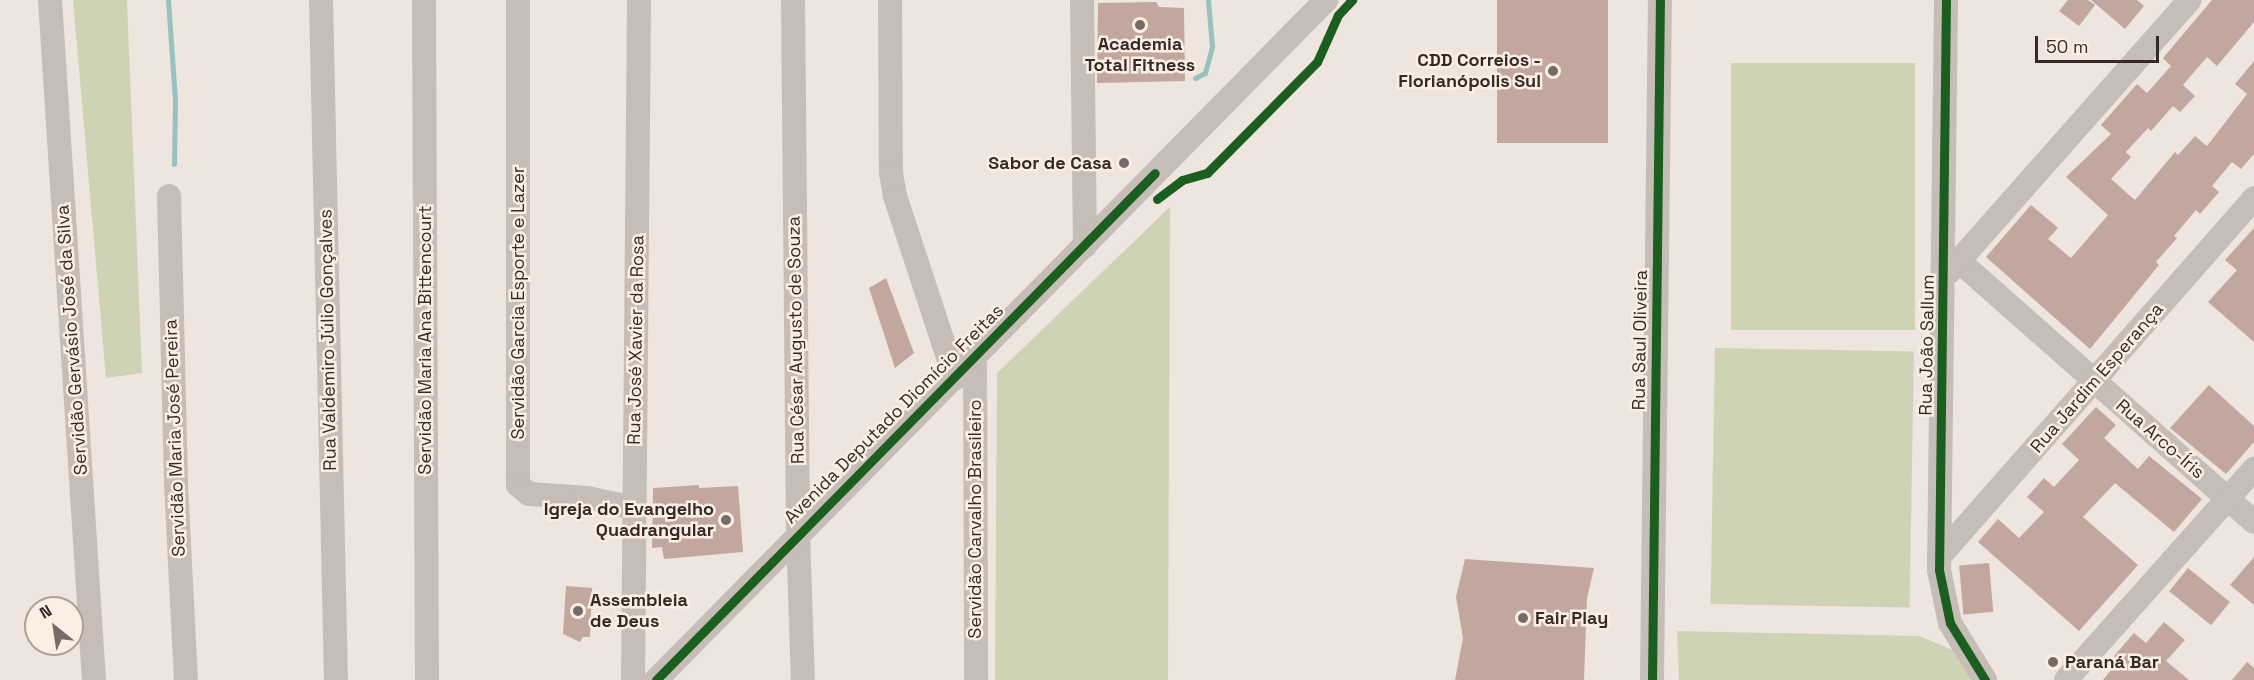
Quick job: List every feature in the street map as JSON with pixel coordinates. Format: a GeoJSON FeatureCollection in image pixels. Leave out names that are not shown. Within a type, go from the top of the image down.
{"type":"FeatureCollection","features":[{"type":"Feature","properties":{"kind":"street","name":"Servidão Gervásio José da Silva"},"geometry":{"type":"LineString","coordinates":[[50,0],[94,680]]}},
{"type":"Feature","properties":{"kind":"street","name":"Rua Valdemiro Júlio Gonçalves"},"geometry":{"type":"LineString","coordinates":[[321,0],[336,680]]}},
{"type":"Feature","properties":{"kind":"street","name":"Servidão Maria Ana Bittencourt"},"geometry":{"type":"LineString","coordinates":[[424,0],[427,680]]}},
{"type":"Feature","properties":{"kind":"street","name":"Servidão Garcia Esporte e Lazer"},"geometry":{"type":"LineString","coordinates":[[518,0],[518,485],[529,494],[587,498],[635,508]]}},
{"type":"Feature","properties":{"kind":"street","name":"Rua José Xavier da Rosa"},"geometry":{"type":"LineString","coordinates":[[633,680],[639,0]]}},
{"type":"Feature","properties":{"kind":"street","name":"Rua César Augusto de Souza"},"geometry":{"type":"LineString","coordinates":[[793,0],[798,533],[803,680]]}},
{"type":"Feature","properties":{"kind":"street"},"geometry":{"type":"LineString","coordinates":[[890,0],[891,174],[895,196],[955,378]]}},
{"type":"Feature","properties":{"kind":"street"},"geometry":{"type":"LineString","coordinates":[[1082,0],[1085,246]]}},
{"type":"Feature","properties":{"kind":"street","name":"Avenida Deputado Diomício Freitas"},"geometry":{"type":"LineString","coordinates":[[656,680],[798,533],[955,378],[1326,0]]}},
{"type":"Feature","properties":{"kind":"street","name":"Rua Saul Oliveira"},"geometry":{"type":"LineString","coordinates":[[1652,680],[1660,0]]}},
{"type":"Feature","properties":{"kind":"street","name":"Rua João Sallum"},"geometry":{"type":"LineString","coordinates":[[1946,0],[1952,269],[1939,557],[1942,591],[1950,623],[1985,680]]}},
{"type":"Feature","properties":{"kind":"street"},"geometry":{"type":"LineString","coordinates":[[1952,269],[2190,0]]}},
{"type":"Feature","properties":{"kind":"street","name":"Servidão Maria José Pereira"},"geometry":{"type":"LineString","coordinates":[[169,196],[176,484],[186,680]]}},
{"type":"Feature","properties":{"kind":"street","name":"Rua Jardim Esperança"},"geometry":{"type":"LineString","coordinates":[[1939,557],[2254,198]]}},
{"type":"Feature","properties":{"kind":"street","name":"Rua Arco-Íris"},"geometry":{"type":"LineString","coordinates":[[1952,269],[2094,381],[2254,522]]}},
{"type":"Feature","properties":{"kind":"street","name":"Servidão Carvalho Brasileiro"},"geometry":{"type":"LineString","coordinates":[[975,357],[976,680]]}},
{"type":"Feature","properties":{"kind":"street"},"geometry":{"type":"LineString","coordinates":[[2066,680],[2254,469]]}},
{"type":"Feature","properties":{"kind":"green space"},"geometry":{"type":"Polygon","coordinates":[[[73,0],[127,0],[142,373],[106,378],[73,0]]]}},
{"type":"Feature","properties":{"kind":"green space"},"geometry":{"type":"Polygon","coordinates":[[[1731,63],[1915,63],[1915,330],[1731,330],[1731,63]]]}},
{"type":"Feature","properties":{"kind":"green space"},"geometry":{"type":"Polygon","coordinates":[[[1170,207],[1168,680],[995,680],[997,373],[1170,207]]]}},
{"type":"Feature","properties":{"kind":"green space"},"geometry":{"type":"Polygon","coordinates":[[[1715,348],[1914,351],[1910,607],[1711,604],[1715,348]]]}},
{"type":"Feature","properties":{"kind":"green space"},"geometry":{"type":"Polygon","coordinates":[[[1677,631],[1919,636],[1955,651],[1971,680],[1679,680],[1677,631]]]}},
{"type":"Feature","properties":{"kind":"building","name":"CDD Correios - Florianópolis Sul"},"geometry":{"type":"Polygon","coordinates":[[[1497,0],[1608,0],[1608,143],[1497,143],[1497,0]]]}},
{"type":"Feature","properties":{"kind":"building"},"geometry":{"type":"Polygon","coordinates":[[[2068,0],[2088,0],[2095,5],[2079,26],[2059,11],[2068,0]]]}},
{"type":"Feature","properties":{"kind":"building"},"geometry":{"type":"Polygon","coordinates":[[[2091,0],[2137,0],[2144,6],[2125,29],[2091,0]]]}},
{"type":"Feature","properties":{"kind":"building"},"geometry":{"type":"Polygon","coordinates":[[[2212,0],[2254,0],[2254,22],[2217,66],[2207,57],[2183,85],[2195,96],[2180,112],[2173,106],[2151,131],[2148,128],[2126,152],[2131,157],[2111,179],[2135,200],[2175,152],[2178,155],[2195,136],[2207,146],[2247,94],[2235,84],[2254,61],[2254,154],[2241,169],[2232,162],[2212,186],[2219,192],[2200,214],[2196,210],[2174,236],[2177,238],[2156,262],[2159,265],[2090,349],[1986,257],[2031,205],[2058,228],[2048,239],[2071,258],[2108,215],[2066,177],[2111,134],[2101,125],[2137,84],[2147,93],[2171,66],[2163,58],[2212,0]]]}},
{"type":"Feature","properties":{"kind":"building"},"geometry":{"type":"Polygon","coordinates":[[[1156,2],[1159,7],[1184,8],[1185,81],[1097,83],[1098,3],[1156,2]]]}},
{"type":"Feature","properties":{"kind":"building"},"geometry":{"type":"Polygon","coordinates":[[[2254,228],[2254,342],[2208,302],[2237,270],[2225,260],[2254,228]]]}},
{"type":"Feature","properties":{"kind":"building"},"geometry":{"type":"Polygon","coordinates":[[[886,278],[914,353],[895,368],[869,288],[886,278]]]}},
{"type":"Feature","properties":{"kind":"building"},"geometry":{"type":"Polygon","coordinates":[[[2209,385],[2254,426],[2254,442],[2226,474],[2170,428],[2209,385]]]}},
{"type":"Feature","properties":{"kind":"building"},"geometry":{"type":"Polygon","coordinates":[[[2096,407],[2116,425],[2104,438],[2138,469],[2149,456],[2202,499],[2174,532],[2115,483],[2083,517],[2138,565],[2079,631],[1978,542],[1998,519],[2019,538],[2044,512],[2027,497],[2044,478],[2054,487],[2079,460],[2062,444],[2096,407]]]}},
{"type":"Feature","properties":{"kind":"building"},"geometry":{"type":"Polygon","coordinates":[[[699,485],[699,488],[738,486],[743,552],[664,559],[662,547],[652,548],[653,488],[699,485]]]}},
{"type":"Feature","properties":{"kind":"building"},"geometry":{"type":"Polygon","coordinates":[[[2254,557],[2254,605],[2230,585],[2254,557]]]}},
{"type":"Feature","properties":{"kind":"building","name":"Fair Play"},"geometry":{"type":"Polygon","coordinates":[[[1465,559],[1594,568],[1587,598],[1584,680],[1455,680],[1463,638],[1456,597],[1465,559]]]}},
{"type":"Feature","properties":{"kind":"building"},"geometry":{"type":"Polygon","coordinates":[[[1989,563],[1993,612],[1963,614],[1959,566],[1989,563]]]}},
{"type":"Feature","properties":{"kind":"building"},"geometry":{"type":"Polygon","coordinates":[[[2188,568],[2230,602],[2211,625],[2169,591],[2188,568]]]}},
{"type":"Feature","properties":{"kind":"building","name":"Assembleia de Deus"},"geometry":{"type":"Polygon","coordinates":[[[566,586],[592,588],[590,637],[583,637],[580,642],[563,634],[566,586]]]}},
{"type":"Feature","properties":{"kind":"building"},"geometry":{"type":"Polygon","coordinates":[[[2164,622],[2185,640],[2166,661],[2189,680],[2103,680],[2119,660],[2114,656],[2134,633],[2146,643],[2164,622]]]}},
{"type":"Feature","properties":{"kind":"building"},"geometry":{"type":"Polygon","coordinates":[[[2247,662],[2254,668],[2254,680],[2232,680],[2247,662]]]}},
{"type":"Feature","properties":{"kind":"waterway"},"geometry":{"type":"LineString","coordinates":[[168,0],[175,100],[174,164]]}},
{"type":"Feature","properties":{"kind":"waterway"},"geometry":{"type":"LineString","coordinates":[[1195,78],[1205,73],[1212,46],[1208,0]]}},
{"type":"Feature","properties":{"kind":"cycle path"},"geometry":{"type":"LineString","coordinates":[[1157,199],[1182,180],[1207,173],[1317,62],[1338,15],[1352,0]]}},
{"type":"Feature","properties":{"kind":"cycle path"},"geometry":{"type":"LineString","coordinates":[[1652,680],[1660,0]]}},
{"type":"Feature","properties":{"kind":"cycle path"},"geometry":{"type":"LineString","coordinates":[[1946,0],[1939,570],[1950,623],[1985,680]]}},
{"type":"Feature","properties":{"kind":"cycle path"},"geometry":{"type":"LineString","coordinates":[[656,680],[1155,173]]}},
{"type":"Feature","properties":{"kind":"place","name":"Academia Total Fitness"},"geometry":{"type":"Point","coordinates":[1140,25]}},
{"type":"Feature","properties":{"kind":"place","name":"CDD Correios - Florianópolis Sul"},"geometry":{"type":"Point","coordinates":[1553,71]}},
{"type":"Feature","properties":{"kind":"place","name":"Sabor de Casa"},"geometry":{"type":"Point","coordinates":[1124,163]}},
{"type":"Feature","properties":{"kind":"place","name":"Igreja do Evangelho Quadrangular"},"geometry":{"type":"Point","coordinates":[726,520]}},
{"type":"Feature","properties":{"kind":"place","name":"Assembleia de Deus"},"geometry":{"type":"Point","coordinates":[578,611]}},
{"type":"Feature","properties":{"kind":"place","name":"Fair Play"},"geometry":{"type":"Point","coordinates":[1523,618]}},
{"type":"Feature","properties":{"kind":"place","name":"Paraná Bar"},"geometry":{"type":"Point","coordinates":[2053,662]}}]}
